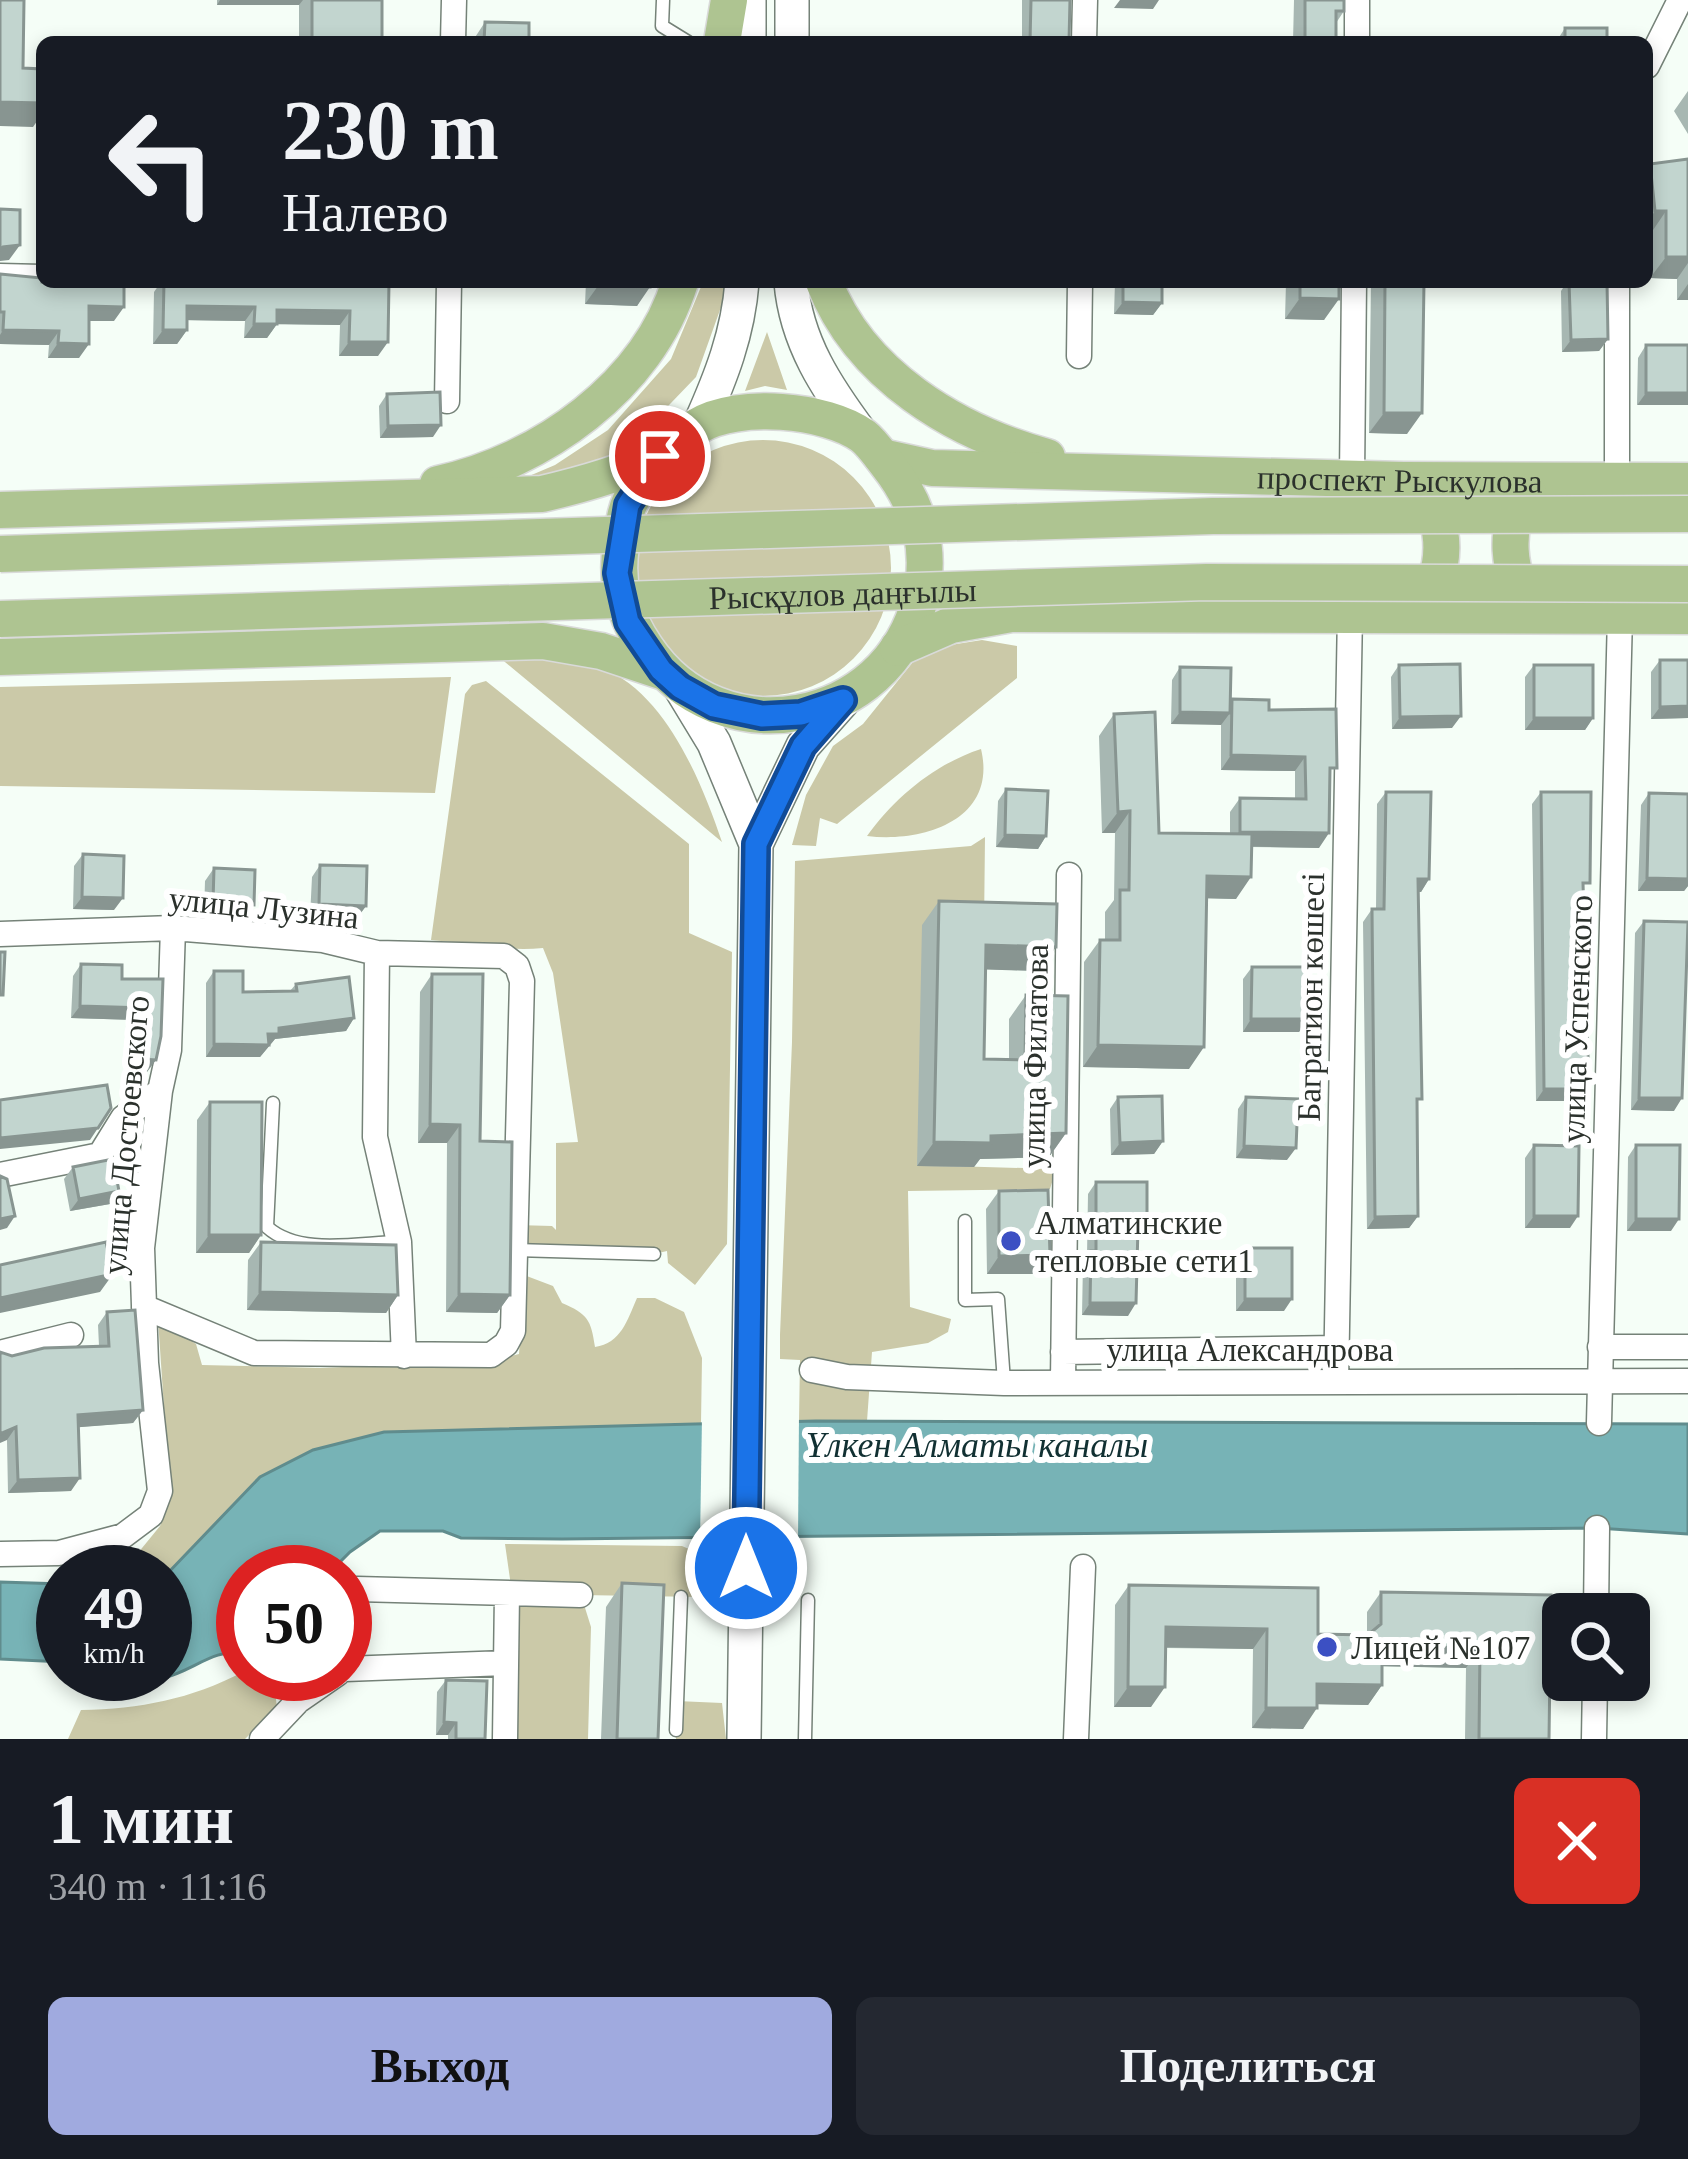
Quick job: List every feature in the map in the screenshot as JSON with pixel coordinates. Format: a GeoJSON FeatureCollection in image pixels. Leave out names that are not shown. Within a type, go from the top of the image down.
{"type":"FeatureCollection","features":[{"type":"Feature","properties":{"kind":"main road"},"geometry":{"type":"LineString","coordinates":[[723,36],[728,0]]}},
{"type":"Feature","properties":{"kind":"main road"},"geometry":{"type":"LineString","coordinates":[[749,0],[749,36]]}},
{"type":"Feature","properties":{"kind":"main road"},"geometry":{"type":"LineString","coordinates":[[792,0],[792,36]]}},
{"type":"Feature","properties":{"kind":"main road"},"geometry":{"type":"LineString","coordinates":[[370,499],[470,477],[519,456],[576,421],[633,368],[670,312],[678,288]]}},
{"type":"Feature","properties":{"kind":"main road"},"geometry":{"type":"LineString","coordinates":[[700,424],[724,371],[740,313],[742,288]]}},
{"type":"Feature","properties":{"kind":"main road"},"geometry":{"type":"LineString","coordinates":[[756,844],[803,746],[843,700],[874,678],[898,649],[916,617],[925,580],[923,536],[908,490],[823,381],[805,345],[792,288]]}},
{"type":"Feature","properties":{"kind":"main road"},"geometry":{"type":"LineString","coordinates":[[827,288],[847,326],[874,360],[950,420],[988,439],[1043,457],[1109,470]]}},
{"type":"Feature","properties":{"kind":"main road"},"geometry":{"type":"LineString","coordinates":[[0,510],[542,494],[595,482],[660,456],[700,424],[756,410],[794,411],[932,468],[1109,470]]}},
{"type":"Feature","properties":{"kind":"main road"},"geometry":{"type":"LineString","coordinates":[[660,456],[628,505],[617,573],[628,622],[714,742],[756,844],[745,1739]]}},
{"type":"Feature","properties":{"kind":"main road","name":"проспект Рыскулова"},"geometry":{"type":"LineString","coordinates":[[1109,470],[1402,480],[1688,481]]}},
{"type":"Feature","properties":{"kind":"main road"},"geometry":{"type":"LineString","coordinates":[[1402,480],[1422,493],[1434,509],[1442,539],[1438,573],[1424,603],[1412,615]]}},
{"type":"Feature","properties":{"kind":"main road"},"geometry":{"type":"LineString","coordinates":[[1539,481],[1522,497],[1510,549],[1523,596],[1543,616]]}},
{"type":"Feature","properties":{"kind":"main road","name":"Рысқұлов даңғылы"},"geometry":{"type":"LineString","coordinates":[[0,554],[1213,517],[1688,514]]}},
{"type":"Feature","properties":{"kind":"main road","name":"Рысқұлов даңғылы"},"geometry":{"type":"LineString","coordinates":[[0,619],[1207,582],[1688,584]]}},
{"type":"Feature","properties":{"kind":"main road"},"geometry":{"type":"LineString","coordinates":[[898,649],[951,625],[1010,614],[1688,616]]}},
{"type":"Feature","properties":{"kind":"main road"},"geometry":{"type":"LineString","coordinates":[[0,657],[543,641],[601,651],[670,679],[714,706],[762,716],[801,714],[843,700]]}},
{"type":"Feature","properties":{"kind":"street"},"geometry":{"type":"LineString","coordinates":[[454,0],[454,36]]}},
{"type":"Feature","properties":{"kind":"street"},"geometry":{"type":"LineString","coordinates":[[1084,36],[1085,0]]}},
{"type":"Feature","properties":{"kind":"street"},"geometry":{"type":"LineString","coordinates":[[1357,36],[1358,0]]}},
{"type":"Feature","properties":{"kind":"street"},"geometry":{"type":"LineString","coordinates":[[1653,54],[1680,0]]}},
{"type":"Feature","properties":{"kind":"street"},"geometry":{"type":"LineString","coordinates":[[0,276],[36,277]]}},
{"type":"Feature","properties":{"kind":"street"},"geometry":{"type":"LineString","coordinates":[[447,401],[449,288]]}},
{"type":"Feature","properties":{"kind":"street"},"geometry":{"type":"LineString","coordinates":[[1078,356],[1080,288]]}},
{"type":"Feature","properties":{"kind":"street"},"geometry":{"type":"LineString","coordinates":[[1352,477],[1354,288]]}},
{"type":"Feature","properties":{"kind":"street"},"geometry":{"type":"LineString","coordinates":[[1617,288],[1617,482]]}},
{"type":"Feature","properties":{"kind":"street","name":"Багратион көшесі"},"geometry":{"type":"LineString","coordinates":[[1336,1382],[1350,613]]}},
{"type":"Feature","properties":{"kind":"street","name":"улица Успенского"},"geometry":{"type":"LineString","coordinates":[[1599,1423],[1620,616]]}},
{"type":"Feature","properties":{"kind":"street","name":"улица Филатова"},"geometry":{"type":"LineString","coordinates":[[1063,1382],[1069,875]]}},
{"type":"Feature","properties":{"kind":"street","name":"улица Лузина"},"geometry":{"type":"LineString","coordinates":[[0,934],[173,928],[323,940],[377,952],[504,956],[517,966],[522,982],[515,1250]]}},
{"type":"Feature","properties":{"kind":"street","name":"улица Достоевского"},"geometry":{"type":"LineString","coordinates":[[0,1554],[59,1553],[123,1536],[151,1515],[160,1491],[142,1249],[169,1050],[173,928]]}},
{"type":"Feature","properties":{"kind":"street"},"geometry":{"type":"LineString","coordinates":[[377,952],[375,1137],[399,1242],[404,1356]]}},
{"type":"Feature","properties":{"kind":"street"},"geometry":{"type":"LineString","coordinates":[[0,1175],[100,1155],[123,1118],[160,1091]]}},
{"type":"Feature","properties":{"kind":"street"},"geometry":{"type":"LineString","coordinates":[[144,1307],[254,1353],[491,1354],[506,1345],[513,1331],[515,1250]]}},
{"type":"Feature","properties":{"kind":"street"},"geometry":{"type":"LineString","coordinates":[[0,1353],[71,1335]]}},
{"type":"Feature","properties":{"kind":"street"},"geometry":{"type":"LineString","coordinates":[[1600,1347],[1688,1347]]}},
{"type":"Feature","properties":{"kind":"street"},"geometry":{"type":"LineString","coordinates":[[1064,1352],[1336,1348]]}},
{"type":"Feature","properties":{"kind":"street","name":"улица Александрова"},"geometry":{"type":"LineString","coordinates":[[812,1370],[848,1377],[1004,1383],[1688,1381]]}},
{"type":"Feature","properties":{"kind":"street"},"geometry":{"type":"LineString","coordinates":[[1596,1593],[1597,1528]]}},
{"type":"Feature","properties":{"kind":"street"},"geometry":{"type":"LineString","coordinates":[[1076,1739],[1083,1568]]}},
{"type":"Feature","properties":{"kind":"street"},"geometry":{"type":"LineString","coordinates":[[372,1589],[580,1595]]}},
{"type":"Feature","properties":{"kind":"street"},"geometry":{"type":"LineString","coordinates":[[506,1593],[506,1739]]}},
{"type":"Feature","properties":{"kind":"street"},"geometry":{"type":"LineString","coordinates":[[372,1668],[506,1663]]}},
{"type":"Feature","properties":{"kind":"street"},"geometry":{"type":"LineString","coordinates":[[262,1739],[298,1701]]}},
{"type":"Feature","properties":{"kind":"street"},"geometry":{"type":"LineString","coordinates":[[1594,1739],[1595,1701]]}},
{"type":"Feature","properties":{"kind":"lane"},"geometry":{"type":"LineString","coordinates":[[663,0],[662,26],[678,36]]}},
{"type":"Feature","properties":{"kind":"lane"},"geometry":{"type":"LineString","coordinates":[[273,1103],[267,1227],[281,1240],[298,1244],[399,1242]]}},
{"type":"Feature","properties":{"kind":"lane"},"geometry":{"type":"LineString","coordinates":[[965,1221],[965,1300],[998,1299],[1004,1383]]}},
{"type":"Feature","properties":{"kind":"lane"},"geometry":{"type":"LineString","coordinates":[[515,1250],[654,1254]]}},
{"type":"Feature","properties":{"kind":"lane"},"geometry":{"type":"LineString","coordinates":[[676,1730],[682,1597]]}},
{"type":"Feature","properties":{"kind":"lane"},"geometry":{"type":"LineString","coordinates":[[805,1739],[808,1600]]}},
{"type":"Feature","properties":{"kind":"shaded area"},"geometry":{"type":"Polygon","coordinates":[[[701,288],[728,288],[696,377],[619,457],[503,487],[555,465],[608,430],[671,359],[701,288]]]}},
{"type":"Feature","properties":{"kind":"shaded area"},"geometry":{"type":"Polygon","coordinates":[[[767,332],[787,390],[765,386],[745,391],[767,332]]]}},
{"type":"Feature","properties":{"kind":"shaded area"},"geometry":{"type":"Polygon","coordinates":[[[763,440],[812,450],[853,478],[881,519],[891,568],[881,617],[853,658],[812,686],[763,696],[714,686],[673,658],[645,617],[635,568],[645,519],[673,478],[714,450],[763,440]]]}},
{"type":"Feature","properties":{"kind":"shaded area"},"geometry":{"type":"Polygon","coordinates":[[[982,640],[1017,646],[1017,678],[837,824],[820,818],[816,846],[792,845],[806,795],[833,746],[863,724],[917,657],[944,646],[982,640]]]}},
{"type":"Feature","properties":{"kind":"shaded area"},"geometry":{"type":"Polygon","coordinates":[[[499,657],[578,662],[625,680],[663,718],[678,742],[722,842],[499,657]]]}},
{"type":"Feature","properties":{"kind":"shaded area"},"geometry":{"type":"Polygon","coordinates":[[[451,677],[435,793],[0,786],[0,687],[451,677]]]}},
{"type":"Feature","properties":{"kind":"shaded area"},"geometry":{"type":"Polygon","coordinates":[[[486,681],[689,844],[689,933],[732,952],[727,1244],[695,1285],[668,1263],[667,1251],[515,1250],[516,1225],[556,1230],[556,1143],[578,1142],[553,973],[543,948],[431,940],[465,694],[472,685],[486,681]]]}},
{"type":"Feature","properties":{"kind":"shaded area"},"geometry":{"type":"Polygon","coordinates":[[[981,749],[983,773],[978,794],[967,810],[932,830],[867,836],[917,784],[981,749]]]}},
{"type":"Feature","properties":{"kind":"shaded area"},"geometry":{"type":"Polygon","coordinates":[[[985,837],[984,927],[917,1165],[1056,1169],[1050,1189],[908,1191],[910,1307],[951,1319],[948,1332],[928,1343],[872,1352],[867,1421],[799,1421],[800,1360],[780,1359],[795,861],[971,846],[985,837]]]}},
{"type":"Feature","properties":{"kind":"shaded area"},"geometry":{"type":"Polygon","coordinates":[[[524,1275],[553,1286],[562,1303],[583,1315],[595,1347],[617,1336],[637,1298],[655,1298],[684,1312],[702,1358],[701,1423],[384,1432],[313,1450],[260,1477],[192,1548],[144,1545],[160,1526],[170,1497],[158,1319],[196,1344],[202,1365],[320,1368],[492,1361],[519,1354],[524,1275]]]}},
{"type":"Feature","properties":{"kind":"shaded area"},"geometry":{"type":"Polygon","coordinates":[[[505,1544],[682,1546],[700,1554],[700,1597],[581,1595],[591,1627],[588,1739],[505,1739],[512,1593],[505,1544]]]}},
{"type":"Feature","properties":{"kind":"shaded area"},"geometry":{"type":"Polygon","coordinates":[[[216,1684],[216,1701],[276,1701],[277,1708],[245,1739],[68,1739],[81,1710],[192,1701],[192,1693],[216,1684]]]}},
{"type":"Feature","properties":{"kind":"shaded area"},"geometry":{"type":"Polygon","coordinates":[[[677,1701],[722,1703],[726,1739],[676,1739],[677,1701]]]}},
{"type":"Feature","properties":{"kind":"water","name":"Үлкен Алматы каналы"},"geometry":{"type":"Polygon","coordinates":[[[816,1421],[1688,1424],[1688,1534],[1597,1528],[562,1539],[380,1531],[360,1545],[216,1545],[216,1656],[192,1666],[192,1548],[260,1477],[313,1450],[384,1432],[816,1421]]]}},
{"type":"Feature","properties":{"kind":"water"},"geometry":{"type":"Polygon","coordinates":[[[0,1582],[36,1583],[36,1661],[0,1659],[0,1582]]]}},
{"type":"Feature","properties":{"kind":"pier"},"geometry":{"type":"Polygon","coordinates":[[[799,1415],[798,1541],[700,1542],[702,1417],[799,1415]]]}},
{"type":"Feature","properties":{"kind":"building"},"geometry":{"type":"Polygon","coordinates":[[[0,0],[24,0],[23,68],[36,69],[36,103],[0,102],[0,0]]]}},
{"type":"Feature","properties":{"kind":"building"},"geometry":{"type":"Polygon","coordinates":[[[312,0],[382,0],[382,36],[312,36],[312,0]]]}},
{"type":"Feature","properties":{"kind":"building"},"geometry":{"type":"Polygon","coordinates":[[[1031,0],[1070,0],[1069,36],[1030,36],[1031,0]]]}},
{"type":"Feature","properties":{"kind":"building"},"geometry":{"type":"Polygon","coordinates":[[[1305,0],[1344,0],[1344,11],[1336,11],[1336,36],[1305,36],[1305,0]]]}},
{"type":"Feature","properties":{"kind":"building"},"geometry":{"type":"Polygon","coordinates":[[[485,22],[529,23],[529,36],[484,36],[485,22]]]}},
{"type":"Feature","properties":{"kind":"building"},"geometry":{"type":"Polygon","coordinates":[[[1565,28],[1607,28],[1607,36],[1565,36],[1565,28]]]}},
{"type":"Feature","properties":{"kind":"building"},"geometry":{"type":"Polygon","coordinates":[[[1688,159],[1688,257],[1666,257],[1666,211],[1655,211],[1653,164],[1688,159]]]}},
{"type":"Feature","properties":{"kind":"building"},"geometry":{"type":"Polygon","coordinates":[[[0,209],[20,210],[20,245],[0,250],[0,209]]]}},
{"type":"Feature","properties":{"kind":"building"},"geometry":{"type":"Polygon","coordinates":[[[0,274],[36,277],[36,288],[124,288],[124,307],[89,306],[89,344],[58,343],[59,331],[3,330],[4,312],[0,312],[0,274]]]}},
{"type":"Feature","properties":{"kind":"building"},"geometry":{"type":"Polygon","coordinates":[[[164,288],[389,288],[388,342],[349,342],[350,311],[277,310],[277,324],[254,324],[255,307],[187,306],[187,330],[163,330],[164,288]]]}},
{"type":"Feature","properties":{"kind":"building"},"geometry":{"type":"Polygon","coordinates":[[[1123,288],[1162,288],[1162,303],[1123,302],[1123,288]]]}},
{"type":"Feature","properties":{"kind":"building"},"geometry":{"type":"Polygon","coordinates":[[[1300,288],[1339,288],[1339,299],[1300,298],[1300,288]]]}},
{"type":"Feature","properties":{"kind":"building"},"geometry":{"type":"Polygon","coordinates":[[[1385,288],[1424,288],[1422,413],[1384,413],[1385,288]]]}},
{"type":"Feature","properties":{"kind":"building"},"geometry":{"type":"Polygon","coordinates":[[[1569,288],[1607,288],[1608,339],[1571,340],[1569,288]]]}},
{"type":"Feature","properties":{"kind":"building"},"geometry":{"type":"Polygon","coordinates":[[[1646,345],[1688,345],[1688,393],[1646,393],[1646,345]]]}},
{"type":"Feature","properties":{"kind":"building"},"geometry":{"type":"Polygon","coordinates":[[[440,392],[441,425],[388,426],[387,394],[440,392]]]}},
{"type":"Feature","properties":{"kind":"building"},"geometry":{"type":"Polygon","coordinates":[[[1660,660],[1688,660],[1688,706],[1660,707],[1660,660]]]}},
{"type":"Feature","properties":{"kind":"building"},"geometry":{"type":"Polygon","coordinates":[[[1460,664],[1461,716],[1400,717],[1399,665],[1460,664]]]}},
{"type":"Feature","properties":{"kind":"building"},"geometry":{"type":"Polygon","coordinates":[[[1534,665],[1593,665],[1593,718],[1534,718],[1534,665]]]}},
{"type":"Feature","properties":{"kind":"building"},"geometry":{"type":"Polygon","coordinates":[[[1180,667],[1231,668],[1230,713],[1180,712],[1180,667]]]}},
{"type":"Feature","properties":{"kind":"building"},"geometry":{"type":"Polygon","coordinates":[[[1232,699],[1269,700],[1269,710],[1336,709],[1337,768],[1330,768],[1329,833],[1240,832],[1240,798],[1306,799],[1305,757],[1231,755],[1232,699]]]}},
{"type":"Feature","properties":{"kind":"building"},"geometry":{"type":"Polygon","coordinates":[[[1155,712],[1159,833],[1252,834],[1251,877],[1207,876],[1204,1047],[1098,1045],[1100,940],[1120,940],[1120,890],[1129,890],[1130,811],[1118,812],[1114,714],[1155,712]]]}},
{"type":"Feature","properties":{"kind":"building"},"geometry":{"type":"Polygon","coordinates":[[[1006,789],[1048,791],[1046,836],[1005,835],[1006,789]]]}},
{"type":"Feature","properties":{"kind":"building"},"geometry":{"type":"Polygon","coordinates":[[[1386,792],[1431,792],[1429,879],[1418,879],[1422,1099],[1417,1099],[1418,1216],[1375,1217],[1372,909],[1384,909],[1386,792]]]}},
{"type":"Feature","properties":{"kind":"building"},"geometry":{"type":"Polygon","coordinates":[[[1541,792],[1591,792],[1590,883],[1583,883],[1589,1089],[1544,1089],[1541,792]]]}},
{"type":"Feature","properties":{"kind":"building"},"geometry":{"type":"Polygon","coordinates":[[[1649,793],[1688,794],[1688,879],[1647,878],[1649,793]]]}},
{"type":"Feature","properties":{"kind":"building"},"geometry":{"type":"Polygon","coordinates":[[[83,854],[124,856],[123,898],[82,897],[83,854]]]}},
{"type":"Feature","properties":{"kind":"building"},"geometry":{"type":"Polygon","coordinates":[[[320,865],[367,866],[366,906],[319,904],[320,865]]]}},
{"type":"Feature","properties":{"kind":"building"},"geometry":{"type":"Polygon","coordinates":[[[214,868],[255,870],[254,905],[213,902],[214,868]]]}},
{"type":"Feature","properties":{"kind":"building"},"geometry":{"type":"Polygon","coordinates":[[[939,901],[1057,904],[1056,947],[986,945],[984,1059],[1025,1060],[1026,995],[1068,996],[1066,1133],[991,1136],[991,1143],[934,1142],[939,901]]]}},
{"type":"Feature","properties":{"kind":"building"},"geometry":{"type":"Polygon","coordinates":[[[1644,921],[1688,922],[1682,1098],[1639,1098],[1644,921]]]}},
{"type":"Feature","properties":{"kind":"building"},"geometry":{"type":"Polygon","coordinates":[[[0,952],[5,952],[3,995],[0,995],[0,952]]]}},
{"type":"Feature","properties":{"kind":"building"},"geometry":{"type":"Polygon","coordinates":[[[81,964],[122,965],[122,979],[163,979],[156,1060],[142,1059],[145,1008],[80,1006],[81,964]]]}},
{"type":"Feature","properties":{"kind":"building"},"geometry":{"type":"Polygon","coordinates":[[[1252,967],[1308,967],[1308,1019],[1251,1019],[1252,967]]]}},
{"type":"Feature","properties":{"kind":"building"},"geometry":{"type":"Polygon","coordinates":[[[214,971],[243,971],[243,992],[297,991],[296,984],[349,977],[354,1018],[279,1028],[279,1034],[268,1034],[269,1045],[214,1044],[214,971]]]}},
{"type":"Feature","properties":{"kind":"building"},"geometry":{"type":"Polygon","coordinates":[[[432,974],[483,974],[480,1141],[512,1142],[510,1295],[459,1294],[460,1125],[430,1124],[432,974]]]}},
{"type":"Feature","properties":{"kind":"building"},"geometry":{"type":"Polygon","coordinates":[[[107,1085],[111,1108],[98,1128],[0,1138],[0,1100],[107,1085]]]}},
{"type":"Feature","properties":{"kind":"building"},"geometry":{"type":"Polygon","coordinates":[[[1162,1096],[1163,1141],[1120,1143],[1118,1097],[1162,1096]]]}},
{"type":"Feature","properties":{"kind":"building"},"geometry":{"type":"Polygon","coordinates":[[[1246,1097],[1298,1099],[1296,1148],[1244,1146],[1246,1097]]]}},
{"type":"Feature","properties":{"kind":"building"},"geometry":{"type":"Polygon","coordinates":[[[210,1102],[262,1102],[261,1235],[209,1235],[210,1102]]]}},
{"type":"Feature","properties":{"kind":"building"},"geometry":{"type":"Polygon","coordinates":[[[1534,1145],[1579,1146],[1578,1216],[1534,1216],[1534,1145]]]}},
{"type":"Feature","properties":{"kind":"building"},"geometry":{"type":"Polygon","coordinates":[[[1636,1145],[1680,1145],[1679,1219],[1636,1219],[1636,1145]]]}},
{"type":"Feature","properties":{"kind":"building"},"geometry":{"type":"Polygon","coordinates":[[[113,1159],[119,1191],[79,1199],[73,1167],[113,1159]]]}},
{"type":"Feature","properties":{"kind":"building"},"geometry":{"type":"Polygon","coordinates":[[[0,1176],[7,1179],[15,1216],[0,1219],[0,1176]]]}},
{"type":"Feature","properties":{"kind":"building"},"geometry":{"type":"Polygon","coordinates":[[[1096,1182],[1147,1182],[1147,1227],[1138,1227],[1136,1303],[1090,1303],[1096,1182]]]}},
{"type":"Feature","properties":{"kind":"building"},"geometry":{"type":"Polygon","coordinates":[[[1048,1190],[1050,1255],[999,1256],[999,1191],[1048,1190]]]}},
{"type":"Feature","properties":{"kind":"building"},"geometry":{"type":"Polygon","coordinates":[[[106,1242],[113,1274],[0,1298],[0,1265],[106,1242]]]}},
{"type":"Feature","properties":{"kind":"building"},"geometry":{"type":"Polygon","coordinates":[[[261,1242],[396,1245],[398,1295],[260,1292],[261,1242]]]}},
{"type":"Feature","properties":{"kind":"building"},"geometry":{"type":"Polygon","coordinates":[[[1245,1248],[1292,1248],[1292,1299],[1245,1299],[1245,1248]]]}},
{"type":"Feature","properties":{"kind":"building"},"geometry":{"type":"Polygon","coordinates":[[[135,1310],[143,1410],[78,1415],[80,1478],[18,1480],[16,1427],[0,1434],[0,1352],[12,1356],[44,1348],[109,1346],[107,1312],[135,1310]]]}},
{"type":"Feature","properties":{"kind":"building"},"geometry":{"type":"Polygon","coordinates":[[[622,1583],[664,1585],[658,1739],[617,1739],[622,1583]]]}},
{"type":"Feature","properties":{"kind":"building"},"geometry":{"type":"Polygon","coordinates":[[[1129,1585],[1318,1588],[1318,1634],[1368,1635],[1381,1624],[1381,1592],[1542,1595],[1542,1701],[1550,1701],[1549,1739],[1479,1739],[1480,1648],[1382,1646],[1382,1685],[1317,1684],[1317,1708],[1266,1708],[1267,1629],[1166,1627],[1165,1687],[1128,1687],[1129,1585]]]}},
{"type":"Feature","properties":{"kind":"building"},"geometry":{"type":"Polygon","coordinates":[[[446,1680],[487,1681],[485,1739],[456,1739],[456,1723],[444,1722],[446,1680]]]}},
{"type":"Feature","properties":{"kind":"place","name":"Алматинские тепловые сети1"},"geometry":{"type":"Point","coordinates":[1011,1241]}},
{"type":"Feature","properties":{"kind":"place","name":"Лицей №107"},"geometry":{"type":"Point","coordinates":[1327,1647]}},
{"type":"Feature","properties":{"kind":"route"},"geometry":{"type":"LineString","coordinates":[[660,456],[628,505],[617,573],[628,622],[661,670],[714,706],[762,716],[801,714],[843,700],[803,746],[756,844],[746,1568]]}}]}
